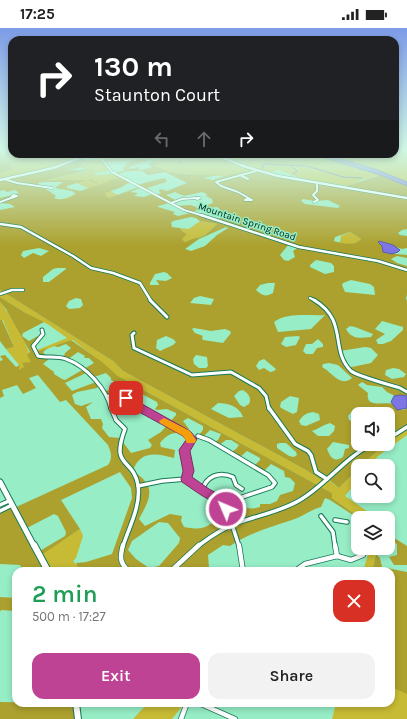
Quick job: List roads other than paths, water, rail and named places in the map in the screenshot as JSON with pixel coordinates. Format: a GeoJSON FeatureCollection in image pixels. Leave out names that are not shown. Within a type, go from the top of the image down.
{"type":"FeatureCollection","features":[{"type":"Feature","properties":{"kind":"highway"},"geometry":{"type":"LineString","coordinates":[[301,181],[407,198]]}},
{"type":"Feature","properties":{"kind":"main road"},"geometry":{"type":"LineString","coordinates":[[0,482],[46,567]]}},
{"type":"Feature","properties":{"kind":"main road"},"geometry":{"type":"LineString","coordinates":[[76,707],[78,719]]}},
{"type":"Feature","properties":{"kind":"street"},"geometry":{"type":"LineString","coordinates":[[11,181],[52,188]]}},
{"type":"Feature","properties":{"kind":"street","name":"Mountain Spring Road"},"geometry":{"type":"LineString","coordinates":[[130,181],[193,214],[249,230],[275,240],[313,250],[378,261],[407,270]]}},
{"type":"Feature","properties":{"kind":"street"},"geometry":{"type":"LineString","coordinates":[[220,181],[216,183],[244,194],[247,198]]}},
{"type":"Feature","properties":{"kind":"street"},"geometry":{"type":"LineString","coordinates":[[314,202],[318,200],[314,195],[317,191],[318,184]]}},
{"type":"Feature","properties":{"kind":"street"},"geometry":{"type":"LineString","coordinates":[[171,203],[182,199],[196,198]]}},
{"type":"Feature","properties":{"kind":"street"},"geometry":{"type":"LineString","coordinates":[[0,202],[10,199]]}},
{"type":"Feature","properties":{"kind":"street"},"geometry":{"type":"LineString","coordinates":[[0,224],[21,227],[33,235],[42,238],[48,243],[74,256],[91,268],[113,273],[140,283],[150,300],[167,317]]}},
{"type":"Feature","properties":{"kind":"street"},"geometry":{"type":"LineString","coordinates":[[0,294],[16,289],[23,290]]}},
{"type":"Feature","properties":{"kind":"street"},"geometry":{"type":"LineString","coordinates":[[310,298],[321,303],[331,313],[335,321],[342,360],[347,368],[352,372],[400,388],[407,392]]}},
{"type":"Feature","properties":{"kind":"street"},"geometry":{"type":"LineString","coordinates":[[42,330],[42,334],[33,346],[38,356],[49,359],[63,359],[73,362],[79,366],[105,391],[108,396],[112,417],[124,429],[119,443],[120,460],[133,474],[138,486],[136,508],[120,558],[124,567]]}},
{"type":"Feature","properties":{"kind":"street"},"geometry":{"type":"LineString","coordinates":[[134,333],[132,335],[134,348],[192,375],[231,372],[258,388],[266,396],[269,410],[295,444],[308,451],[316,472],[327,479]]}},
{"type":"Feature","properties":{"kind":"street"},"geometry":{"type":"LineString","coordinates":[[108,396],[123,396],[143,410],[186,433],[191,439],[184,450],[188,471],[186,479]]}},
{"type":"Feature","properties":{"kind":"street"},"geometry":{"type":"LineString","coordinates":[[395,435],[407,427]]}},
{"type":"Feature","properties":{"kind":"street"},"geometry":{"type":"LineString","coordinates":[[198,436],[209,440],[268,475],[275,483],[272,487],[225,503]]}},
{"type":"Feature","properties":{"kind":"street"},"geometry":{"type":"LineString","coordinates":[[175,567],[205,540],[229,526],[293,504],[310,494],[360,451]]}},
{"type":"Feature","properties":{"kind":"street"},"geometry":{"type":"LineString","coordinates":[[197,487],[204,484],[213,476],[224,474],[233,476],[236,485],[242,489]]}},
{"type":"Feature","properties":{"kind":"street"},"geometry":{"type":"LineString","coordinates":[[138,486],[162,481],[186,479],[225,503],[228,516],[224,522],[229,526],[238,541],[243,567]]}},
{"type":"Feature","properties":{"kind":"street"},"geometry":{"type":"LineString","coordinates":[[202,490],[204,484]]}},
{"type":"Feature","properties":{"kind":"street"},"geometry":{"type":"LineString","coordinates":[[0,505],[11,503]]}},
{"type":"Feature","properties":{"kind":"street"},"geometry":{"type":"LineString","coordinates":[[0,511],[11,503]]}},
{"type":"Feature","properties":{"kind":"street"},"geometry":{"type":"LineString","coordinates":[[321,516],[333,532],[337,556]]}},
{"type":"Feature","properties":{"kind":"street"},"geometry":{"type":"LineString","coordinates":[[335,520],[347,522]]}},
{"type":"Feature","properties":{"kind":"street"},"geometry":{"type":"LineString","coordinates":[[299,567],[337,556],[351,560],[363,555]]}},
{"type":"Feature","properties":{"kind":"street"},"geometry":{"type":"LineString","coordinates":[[181,719],[186,707]]}},
{"type":"Feature","properties":{"kind":"street"},"geometry":{"type":"LineString","coordinates":[[208,707],[235,719]]}}]}
